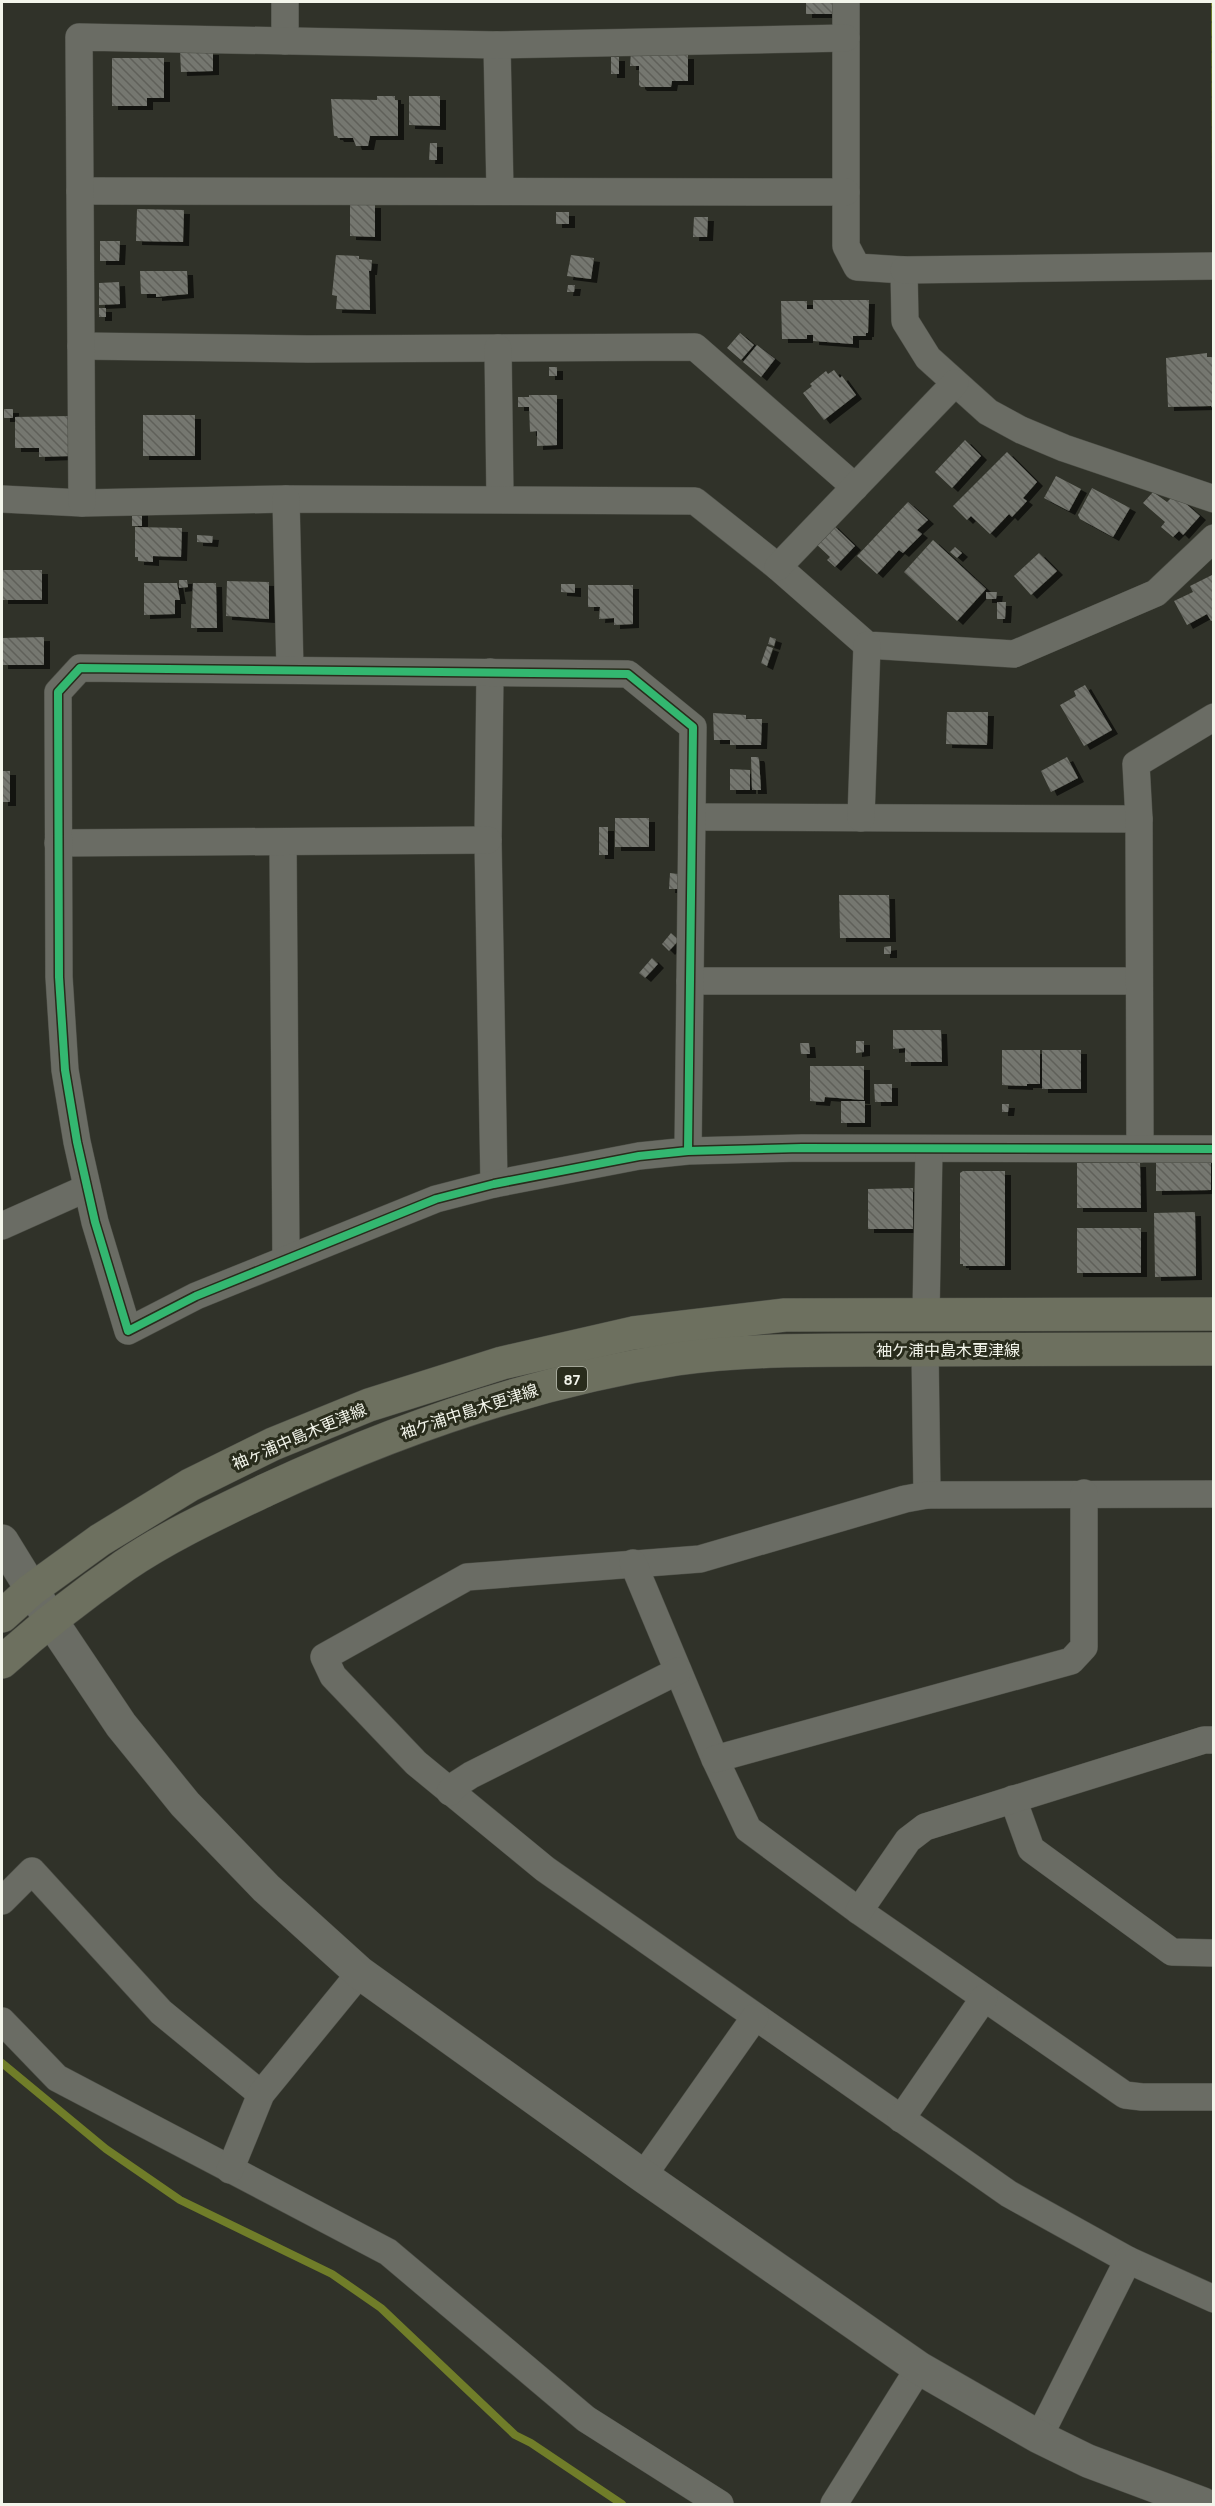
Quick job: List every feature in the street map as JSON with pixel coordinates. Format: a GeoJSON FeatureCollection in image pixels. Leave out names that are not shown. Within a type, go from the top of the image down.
{"type":"FeatureCollection","features":[{"type":"Feature","properties":{"kind":"main road","name":"87"},"geometry":{"type":"LineString","coordinates":[[926,1314],[1214,1314]]}},
{"type":"Feature","properties":{"kind":"main road","name":"袖ヶ浦中島木更津線"},"geometry":{"type":"LineString","coordinates":[[2,1616],[31,1590],[100,1540],[190,1485],[273,1444],[369,1405],[501,1363],[633,1333],[785,1315],[926,1314]]}},
{"type":"Feature","properties":{"kind":"main road","name":"袖ケ浦中島木更津線"},"geometry":{"type":"LineString","coordinates":[[2,1662],[50,1619],[126,1564],[211,1516],[395,1435],[470,1408],[560,1382],[680,1359],[794,1350],[1214,1349]]}},
{"type":"Feature","properties":{"kind":"street"},"geometry":{"type":"LineString","coordinates":[[285,2],[285,41]]}},
{"type":"Feature","properties":{"kind":"street"},"geometry":{"type":"LineString","coordinates":[[846,2],[846,246],[857,267],[904,270],[1214,266]]}},
{"type":"Feature","properties":{"kind":"street"},"geometry":{"type":"LineString","coordinates":[[82,503],[79,38],[497,45],[846,38]]}},
{"type":"Feature","properties":{"kind":"street"},"geometry":{"type":"LineString","coordinates":[[497,45],[500,191]]}},
{"type":"Feature","properties":{"kind":"street"},"geometry":{"type":"LineString","coordinates":[[80,191],[846,192]]}},
{"type":"Feature","properties":{"kind":"street"},"geometry":{"type":"LineString","coordinates":[[904,270],[905,321],[928,358],[988,412],[1021,430],[1064,448],[1214,499]]}},
{"type":"Feature","properties":{"kind":"street"},"geometry":{"type":"LineString","coordinates":[[81,346],[695,347],[855,487]]}},
{"type":"Feature","properties":{"kind":"street"},"geometry":{"type":"LineString","coordinates":[[498,348],[500,499]]}},
{"type":"Feature","properties":{"kind":"street"},"geometry":{"type":"LineString","coordinates":[[778,567],[955,384]]}},
{"type":"Feature","properties":{"kind":"street"},"geometry":{"type":"LineString","coordinates":[[2,499],[82,503],[286,499],[695,501],[778,567],[867,645],[1014,654],[1156,593],[1214,538]]}},
{"type":"Feature","properties":{"kind":"street"},"geometry":{"type":"LineString","coordinates":[[286,499],[290,670]]}},
{"type":"Feature","properties":{"kind":"street"},"geometry":{"type":"LineString","coordinates":[[861,818],[867,645]]}},
{"type":"Feature","properties":{"kind":"street"},"geometry":{"type":"LineString","coordinates":[[688,1152],[693,727],[628,674],[80,668],[58,692],[59,977],[65,1070],[87,1188],[128,1331],[196,1296],[436,1199],[494,1184],[639,1156],[802,1148],[1214,1149]]}},
{"type":"Feature","properties":{"kind":"street"},"geometry":{"type":"LineString","coordinates":[[490,672],[488,840],[494,1184]]}},
{"type":"Feature","properties":{"kind":"street"},"geometry":{"type":"LineString","coordinates":[[1140,1149],[1139,819],[1136,764],[1214,717]]}},
{"type":"Feature","properties":{"kind":"street"},"geometry":{"type":"LineString","coordinates":[[692,817],[1139,819]]}},
{"type":"Feature","properties":{"kind":"street"},"geometry":{"type":"LineString","coordinates":[[58,843],[488,840]]}},
{"type":"Feature","properties":{"kind":"street"},"geometry":{"type":"LineString","coordinates":[[283,842],[286,1258]]}},
{"type":"Feature","properties":{"kind":"street"},"geometry":{"type":"LineString","coordinates":[[690,981],[1139,981]]}},
{"type":"Feature","properties":{"kind":"street"},"geometry":{"type":"LineString","coordinates":[[926,1314],[929,1149]]}},
{"type":"Feature","properties":{"kind":"street"},"geometry":{"type":"LineString","coordinates":[[2,1226],[87,1188]]}},
{"type":"Feature","properties":{"kind":"street"},"geometry":{"type":"LineString","coordinates":[[925,1350],[927,1495]]}},
{"type":"Feature","properties":{"kind":"street"},"geometry":{"type":"LineString","coordinates":[[715,1759],[1071,1661],[1084,1647],[1084,1493]]}},
{"type":"Feature","properties":{"kind":"street"},"geometry":{"type":"LineString","coordinates":[[1214,1494],[927,1495],[905,1499],[700,1559],[467,1577],[324,1657],[333,1676],[416,1763],[545,1869],[1009,2194],[1128,2260],[1214,2299]]}},
{"type":"Feature","properties":{"kind":"street"},"geometry":{"type":"LineString","coordinates":[[2,1542],[31,1590],[121,1725],[185,1804],[266,1888],[360,1973],[643,2176],[919,2368],[1039,2437],[1088,2461],[1203,2505]]}},
{"type":"Feature","properties":{"kind":"street"},"geometry":{"type":"LineString","coordinates":[[633,1563],[715,1759],[748,1829],[860,1911],[1125,2095],[1214,2097]]}},
{"type":"Feature","properties":{"kind":"street"},"geometry":{"type":"LineString","coordinates":[[450,1792],[457,1784],[471,1775],[678,1671]]}},
{"type":"Feature","properties":{"kind":"street"},"geometry":{"type":"LineString","coordinates":[[860,1911],[908,1840],[925,1827],[1204,1740],[1214,1740]]}},
{"type":"Feature","properties":{"kind":"street"},"geometry":{"type":"LineString","coordinates":[[1013,1799],[1031,1849],[1172,1952],[1214,1953]]}},
{"type":"Feature","properties":{"kind":"street"},"geometry":{"type":"LineString","coordinates":[[2,1901],[32,1871],[161,2012],[261,2094]]}},
{"type":"Feature","properties":{"kind":"street"},"geometry":{"type":"LineString","coordinates":[[230,2170],[261,2094],[360,1973]]}},
{"type":"Feature","properties":{"kind":"street"},"geometry":{"type":"LineString","coordinates":[[901,2119],[984,1998]]}},
{"type":"Feature","properties":{"kind":"street"},"geometry":{"type":"LineString","coordinates":[[643,2176],[755,2017]]}},
{"type":"Feature","properties":{"kind":"street"},"geometry":{"type":"LineString","coordinates":[[2,2021],[57,2078],[388,2252],[586,2419],[720,2505]]}},
{"type":"Feature","properties":{"kind":"street"},"geometry":{"type":"LineString","coordinates":[[1039,2437],[1128,2260]]}},
{"type":"Feature","properties":{"kind":"street"},"geometry":{"type":"LineString","coordinates":[[834,2505],[919,2368]]}},
{"type":"Feature","properties":{"kind":"water"},"geometry":{"type":"Polygon","coordinates":[[[1211,2],[1214,2],[1213,212],[1212,211],[1211,2]]]}},
{"type":"Feature","properties":{"kind":"building"},"geometry":{"type":"Polygon","coordinates":[[[806,2],[834,2],[834,14],[806,14],[806,2]]]}},
{"type":"Feature","properties":{"kind":"building"},"geometry":{"type":"Polygon","coordinates":[[[180,51],[213,51],[213,71],[181,72],[180,51]]]}},
{"type":"Feature","properties":{"kind":"building"},"geometry":{"type":"Polygon","coordinates":[[[631,51],[657,55],[688,55],[688,81],[672,81],[671,87],[641,87],[639,85],[639,66],[630,66],[631,51]]]}},
{"type":"Feature","properties":{"kind":"building"},"geometry":{"type":"Polygon","coordinates":[[[611,57],[619,57],[619,74],[611,74],[611,57]]]}},
{"type":"Feature","properties":{"kind":"building"},"geometry":{"type":"Polygon","coordinates":[[[112,58],[164,58],[164,98],[147,98],[147,106],[112,106],[112,58]]]}},
{"type":"Feature","properties":{"kind":"building"},"geometry":{"type":"Polygon","coordinates":[[[377,96],[395,96],[395,100],[398,100],[398,136],[370,136],[368,146],[356,146],[353,138],[334,136],[331,99],[377,100],[377,96]]]}},
{"type":"Feature","properties":{"kind":"building"},"geometry":{"type":"Polygon","coordinates":[[[409,96],[440,96],[440,126],[409,125],[409,96]]]}},
{"type":"Feature","properties":{"kind":"building"},"geometry":{"type":"Polygon","coordinates":[[[430,143],[437,143],[437,160],[429,160],[430,143]]]}},
{"type":"Feature","properties":{"kind":"building"},"geometry":{"type":"Polygon","coordinates":[[[350,204],[375,204],[375,237],[350,236],[350,204]]]}},
{"type":"Feature","properties":{"kind":"building"},"geometry":{"type":"Polygon","coordinates":[[[137,209],[184,210],[183,242],[136,241],[137,209]]]}},
{"type":"Feature","properties":{"kind":"building"},"geometry":{"type":"Polygon","coordinates":[[[556,212],[569,212],[569,224],[556,224],[556,212]]]}},
{"type":"Feature","properties":{"kind":"building"},"geometry":{"type":"Polygon","coordinates":[[[694,217],[708,217],[707,237],[693,237],[694,217]]]}},
{"type":"Feature","properties":{"kind":"building"},"geometry":{"type":"Polygon","coordinates":[[[100,241],[120,241],[119,261],[100,261],[100,241]]]}},
{"type":"Feature","properties":{"kind":"building"},"geometry":{"type":"Polygon","coordinates":[[[336,255],[359,256],[359,259],[372,260],[371,271],[369,271],[370,310],[336,309],[337,296],[332,295],[336,255]]]}},
{"type":"Feature","properties":{"kind":"building"},"geometry":{"type":"Polygon","coordinates":[[[571,255],[594,258],[591,279],[567,276],[571,255]]]}},
{"type":"Feature","properties":{"kind":"building"},"geometry":{"type":"Polygon","coordinates":[[[140,271],[187,271],[188,294],[156,297],[156,294],[141,294],[140,271]]]}},
{"type":"Feature","properties":{"kind":"building"},"geometry":{"type":"Polygon","coordinates":[[[119,282],[120,304],[99,305],[99,283],[119,282]]]}},
{"type":"Feature","properties":{"kind":"building"},"geometry":{"type":"Polygon","coordinates":[[[568,285],[575,285],[574,292],[567,292],[568,285]]]}},
{"type":"Feature","properties":{"kind":"building"},"geometry":{"type":"Polygon","coordinates":[[[813,300],[869,300],[868,333],[866,336],[853,336],[853,344],[813,341],[813,335],[807,335],[807,339],[782,339],[781,301],[807,301],[807,309],[813,309],[813,300]]]}},
{"type":"Feature","properties":{"kind":"building"},"geometry":{"type":"Polygon","coordinates":[[[99,308],[106,308],[106,317],[99,317],[99,308]]]}},
{"type":"Feature","properties":{"kind":"building"},"geometry":{"type":"Polygon","coordinates":[[[740,333],[754,345],[741,360],[727,348],[740,333]]]}},
{"type":"Feature","properties":{"kind":"building"},"geometry":{"type":"Polygon","coordinates":[[[757,345],[775,359],[761,377],[743,362],[757,345]]]}},
{"type":"Feature","properties":{"kind":"building"},"geometry":{"type":"Polygon","coordinates":[[[1207,353],[1207,357],[1214,357],[1214,410],[1211,406],[1168,407],[1166,358],[1207,353]]]}},
{"type":"Feature","properties":{"kind":"building"},"geometry":{"type":"Polygon","coordinates":[[[549,367],[557,367],[557,376],[549,376],[549,367]]]}},
{"type":"Feature","properties":{"kind":"building"},"geometry":{"type":"Polygon","coordinates":[[[834,370],[840,378],[842,376],[856,395],[824,420],[803,393],[826,371],[828,374],[834,370]]]}},
{"type":"Feature","properties":{"kind":"building"},"geometry":{"type":"Polygon","coordinates":[[[529,395],[557,395],[557,445],[537,446],[537,431],[530,432],[529,407],[518,407],[518,397],[529,397],[529,395]]]}},
{"type":"Feature","properties":{"kind":"building"},"geometry":{"type":"Polygon","coordinates":[[[4,409],[13,409],[13,418],[4,418],[4,409]]]}},
{"type":"Feature","properties":{"kind":"building"},"geometry":{"type":"Polygon","coordinates":[[[143,415],[195,415],[195,456],[143,456],[143,415]]]}},
{"type":"Feature","properties":{"kind":"building"},"geometry":{"type":"Polygon","coordinates":[[[70,416],[70,456],[39,457],[39,448],[15,448],[15,417],[70,416]]]}},
{"type":"Feature","properties":{"kind":"building"},"geometry":{"type":"Polygon","coordinates":[[[965,440],[981,456],[952,488],[935,472],[965,440]]]}},
{"type":"Feature","properties":{"kind":"building"},"geometry":{"type":"Polygon","coordinates":[[[1007,452],[1037,482],[1023,498],[1027,501],[1012,517],[1009,514],[990,534],[971,516],[967,520],[953,506],[1007,452]]]}},
{"type":"Feature","properties":{"kind":"building"},"geometry":{"type":"Polygon","coordinates":[[[1056,476],[1081,489],[1069,511],[1044,498],[1056,476]]]}},
{"type":"Feature","properties":{"kind":"building"},"geometry":{"type":"Polygon","coordinates":[[[1092,488],[1130,508],[1113,537],[1080,519],[1078,515],[1092,488]]]}},
{"type":"Feature","properties":{"kind":"building"},"geometry":{"type":"Polygon","coordinates":[[[1153,492],[1167,502],[1177,496],[1200,516],[1183,535],[1179,531],[1173,537],[1161,527],[1165,522],[1143,503],[1153,492]]]}},
{"type":"Feature","properties":{"kind":"building"},"geometry":{"type":"Polygon","coordinates":[[[908,502],[928,520],[917,530],[922,534],[903,553],[899,550],[877,574],[857,556],[908,502]]]}},
{"type":"Feature","properties":{"kind":"building"},"geometry":{"type":"Polygon","coordinates":[[[132,509],[142,509],[142,526],[132,526],[132,509]]]}},
{"type":"Feature","properties":{"kind":"building"},"geometry":{"type":"Polygon","coordinates":[[[832,524],[855,546],[835,567],[827,560],[830,557],[815,543],[832,524]]]}},
{"type":"Feature","properties":{"kind":"building"},"geometry":{"type":"Polygon","coordinates":[[[135,527],[182,528],[181,557],[153,556],[153,562],[138,561],[138,557],[135,557],[135,527]]]}},
{"type":"Feature","properties":{"kind":"building"},"geometry":{"type":"Polygon","coordinates":[[[197,535],[213,536],[212,543],[197,542],[197,535]]]}},
{"type":"Feature","properties":{"kind":"building"},"geometry":{"type":"Polygon","coordinates":[[[933,540],[986,589],[957,621],[904,572],[933,540]]]}},
{"type":"Feature","properties":{"kind":"building"},"geometry":{"type":"Polygon","coordinates":[[[955,547],[962,553],[957,558],[950,552],[955,547]]]}},
{"type":"Feature","properties":{"kind":"building"},"geometry":{"type":"Polygon","coordinates":[[[1039,553],[1057,571],[1031,595],[1014,576],[1039,553]]]}},
{"type":"Feature","properties":{"kind":"building"},"geometry":{"type":"Polygon","coordinates":[[[2,570],[42,570],[42,600],[2,600],[2,570]]]}},
{"type":"Feature","properties":{"kind":"building"},"geometry":{"type":"Polygon","coordinates":[[[1214,574],[1214,620],[1211,621],[1207,614],[1187,625],[1174,601],[1193,592],[1190,586],[1214,574]]]}},
{"type":"Feature","properties":{"kind":"building"},"geometry":{"type":"Polygon","coordinates":[[[179,580],[187,580],[188,587],[179,588],[179,580]]]}},
{"type":"Feature","properties":{"kind":"building"},"geometry":{"type":"Polygon","coordinates":[[[227,581],[269,582],[269,619],[226,616],[227,581]]]}},
{"type":"Feature","properties":{"kind":"building"},"geometry":{"type":"Polygon","coordinates":[[[144,583],[177,583],[180,600],[175,600],[175,614],[144,615],[144,583]]]}},
{"type":"Feature","properties":{"kind":"building"},"geometry":{"type":"Polygon","coordinates":[[[193,583],[216,583],[217,628],[191,628],[193,583]]]}},
{"type":"Feature","properties":{"kind":"building"},"geometry":{"type":"Polygon","coordinates":[[[561,584],[575,584],[575,593],[561,592],[561,584]]]}},
{"type":"Feature","properties":{"kind":"building"},"geometry":{"type":"Polygon","coordinates":[[[588,585],[633,585],[633,624],[614,625],[614,618],[599,619],[600,607],[588,607],[588,585]]]}},
{"type":"Feature","properties":{"kind":"building"},"geometry":{"type":"Polygon","coordinates":[[[986,592],[997,592],[996,599],[986,599],[986,592]]]}},
{"type":"Feature","properties":{"kind":"building"},"geometry":{"type":"Polygon","coordinates":[[[997,602],[1006,602],[1005,619],[997,619],[997,602]]]}},
{"type":"Feature","properties":{"kind":"building"},"geometry":{"type":"Polygon","coordinates":[[[44,637],[44,665],[2,665],[2,638],[44,637]]]}},
{"type":"Feature","properties":{"kind":"building"},"geometry":{"type":"Polygon","coordinates":[[[770,637],[776,639],[774,646],[768,644],[770,637]]]}},
{"type":"Feature","properties":{"kind":"building"},"geometry":{"type":"Polygon","coordinates":[[[767,646],[773,648],[767,666],[761,663],[767,646]]]}},
{"type":"Feature","properties":{"kind":"building"},"geometry":{"type":"Polygon","coordinates":[[[1085,685],[1112,730],[1084,746],[1060,705],[1076,696],[1074,691],[1085,685]]]}},
{"type":"Feature","properties":{"kind":"building"},"geometry":{"type":"Polygon","coordinates":[[[947,712],[988,712],[987,745],[946,744],[947,712]]]}},
{"type":"Feature","properties":{"kind":"building"},"geometry":{"type":"Polygon","coordinates":[[[713,713],[746,715],[746,719],[762,719],[761,745],[730,745],[730,740],[714,740],[713,713]]]}},
{"type":"Feature","properties":{"kind":"building"},"geometry":{"type":"Polygon","coordinates":[[[751,757],[759,759],[761,790],[752,790],[751,757]]]}},
{"type":"Feature","properties":{"kind":"building"},"geometry":{"type":"Polygon","coordinates":[[[1067,757],[1078,778],[1051,792],[1041,771],[1067,757]]]}},
{"type":"Feature","properties":{"kind":"building"},"geometry":{"type":"Polygon","coordinates":[[[730,769],[750,770],[750,790],[730,790],[730,769]]]}},
{"type":"Feature","properties":{"kind":"building"},"geometry":{"type":"Polygon","coordinates":[[[2,771],[10,771],[10,802],[2,802],[2,771]]]}},
{"type":"Feature","properties":{"kind":"building"},"geometry":{"type":"Polygon","coordinates":[[[615,818],[649,818],[649,847],[615,847],[615,818]]]}},
{"type":"Feature","properties":{"kind":"building"},"geometry":{"type":"Polygon","coordinates":[[[599,827],[608,827],[608,855],[599,855],[599,827]]]}},
{"type":"Feature","properties":{"kind":"building"},"geometry":{"type":"Polygon","coordinates":[[[670,873],[678,874],[678,889],[669,889],[670,873]]]}},
{"type":"Feature","properties":{"kind":"building"},"geometry":{"type":"Polygon","coordinates":[[[839,895],[889,895],[890,938],[840,938],[839,895]]]}},
{"type":"Feature","properties":{"kind":"building"},"geometry":{"type":"Polygon","coordinates":[[[671,933],[679,940],[669,951],[662,944],[671,933]]]}},
{"type":"Feature","properties":{"kind":"building"},"geometry":{"type":"Polygon","coordinates":[[[891,946],[891,954],[884,954],[884,947],[891,946]]]}},
{"type":"Feature","properties":{"kind":"building"},"geometry":{"type":"Polygon","coordinates":[[[652,958],[658,964],[645,978],[639,973],[652,958]]]}},
{"type":"Feature","properties":{"kind":"building"},"geometry":{"type":"Polygon","coordinates":[[[893,1030],[941,1030],[942,1062],[905,1062],[905,1048],[893,1049],[893,1030]]]}},
{"type":"Feature","properties":{"kind":"building"},"geometry":{"type":"Polygon","coordinates":[[[856,1041],[864,1041],[864,1052],[856,1053],[856,1041]]]}},
{"type":"Feature","properties":{"kind":"building"},"geometry":{"type":"Polygon","coordinates":[[[800,1043],[809,1043],[810,1054],[801,1054],[800,1043]]]}},
{"type":"Feature","properties":{"kind":"building"},"geometry":{"type":"Polygon","coordinates":[[[1002,1050],[1040,1050],[1040,1084],[1002,1085],[1002,1050]]]}},
{"type":"Feature","properties":{"kind":"building"},"geometry":{"type":"Polygon","coordinates":[[[1042,1050],[1081,1050],[1081,1089],[1042,1089],[1042,1050]]]}},
{"type":"Feature","properties":{"kind":"building"},"geometry":{"type":"Polygon","coordinates":[[[810,1066],[864,1066],[864,1100],[825,1097],[824,1102],[810,1101],[810,1066]]]}},
{"type":"Feature","properties":{"kind":"building"},"geometry":{"type":"Polygon","coordinates":[[[874,1084],[892,1084],[892,1102],[875,1102],[874,1084]]]}},
{"type":"Feature","properties":{"kind":"building"},"geometry":{"type":"Polygon","coordinates":[[[841,1101],[865,1101],[865,1123],[841,1123],[841,1101]]]}},
{"type":"Feature","properties":{"kind":"building"},"geometry":{"type":"Polygon","coordinates":[[[1002,1104],[1009,1104],[1008,1112],[1002,1112],[1002,1104]]]}},
{"type":"Feature","properties":{"kind":"building"},"geometry":{"type":"Polygon","coordinates":[[[1211,1157],[1211,1190],[1156,1191],[1156,1158],[1211,1157]]]}},
{"type":"Feature","properties":{"kind":"building"},"geometry":{"type":"Polygon","coordinates":[[[1077,1163],[1140,1163],[1141,1208],[1077,1208],[1077,1163]]]}},
{"type":"Feature","properties":{"kind":"building"},"geometry":{"type":"Polygon","coordinates":[[[963,1171],[1005,1171],[1005,1266],[963,1266],[960,1264],[960,1173],[963,1171]]]}},
{"type":"Feature","properties":{"kind":"building"},"geometry":{"type":"Polygon","coordinates":[[[913,1188],[913,1229],[868,1229],[868,1189],[913,1188]]]}},
{"type":"Feature","properties":{"kind":"building"},"geometry":{"type":"Polygon","coordinates":[[[1195,1212],[1196,1276],[1155,1277],[1154,1213],[1195,1212]]]}},
{"type":"Feature","properties":{"kind":"building"},"geometry":{"type":"Polygon","coordinates":[[[1077,1228],[1141,1228],[1141,1273],[1077,1273],[1077,1228]]]}},
{"type":"Feature","properties":{"kind":"waterway"},"geometry":{"type":"LineString","coordinates":[[2,2063],[106,2149],[180,2200],[332,2274],[381,2308],[515,2435],[531,2443],[622,2504]]}},
{"type":"Feature","properties":{"kind":"cycle path"},"geometry":{"type":"LineString","coordinates":[[688,1151],[693,727],[628,674],[80,668],[58,692],[59,977],[65,1070],[77,1142],[95,1222],[128,1331],[196,1296],[436,1199],[494,1184],[639,1156],[688,1151],[802,1148],[1214,1149]]}}]}
